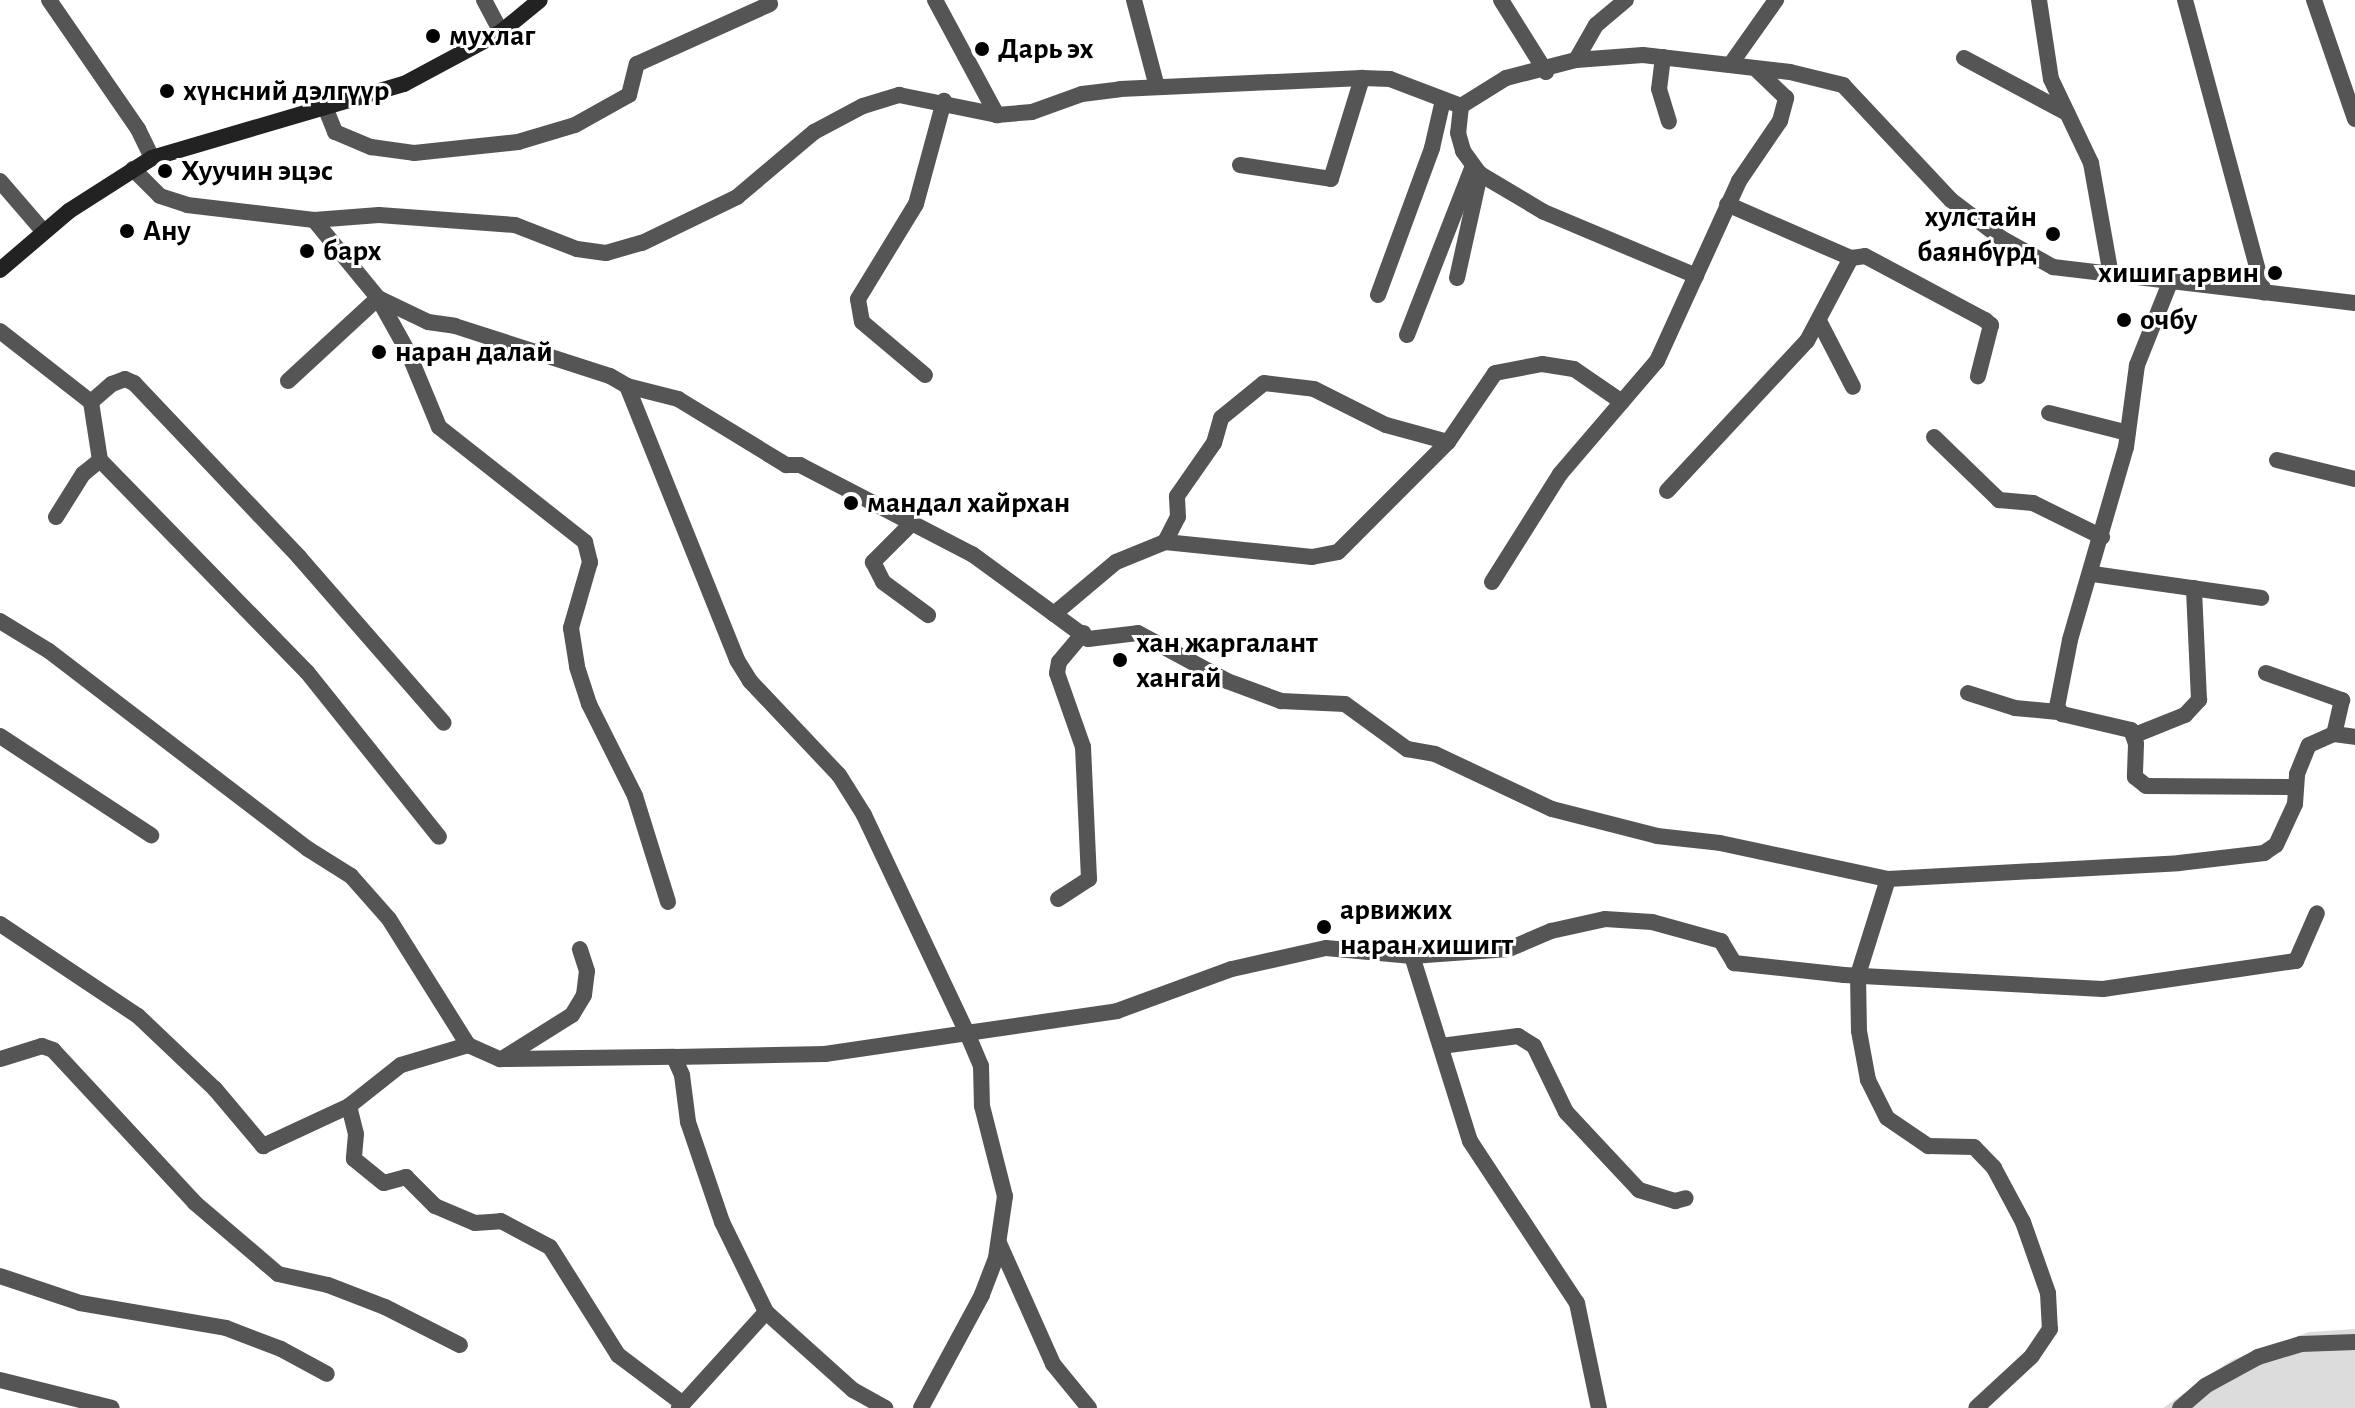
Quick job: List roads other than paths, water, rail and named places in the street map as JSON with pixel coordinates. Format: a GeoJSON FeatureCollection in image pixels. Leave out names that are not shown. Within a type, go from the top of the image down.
{"type":"FeatureCollection","features":[{"type":"Feature","properties":{"kind":"main road"},"geometry":{"type":"LineString","coordinates":[[0,270],[44,232],[152,158],[404,84],[501,32],[540,0]]}},
{"type":"Feature","properties":{"kind":"street"},"geometry":{"type":"LineString","coordinates":[[49,0],[138,129],[152,158]]}},
{"type":"Feature","properties":{"kind":"street"},"geometry":{"type":"LineString","coordinates":[[484,0],[501,32]]}},
{"type":"Feature","properties":{"kind":"street"},"geometry":{"type":"LineString","coordinates":[[935,0],[997,115]]}},
{"type":"Feature","properties":{"kind":"street"},"geometry":{"type":"LineString","coordinates":[[1134,0],[1157,87]]}},
{"type":"Feature","properties":{"kind":"street"},"geometry":{"type":"LineString","coordinates":[[1501,0],[1546,72]]}},
{"type":"Feature","properties":{"kind":"street"},"geometry":{"type":"LineString","coordinates":[[1576,60],[1596,25],[1626,0]]}},
{"type":"Feature","properties":{"kind":"street"},"geometry":{"type":"LineString","coordinates":[[1730,65],[1776,0]]}},
{"type":"Feature","properties":{"kind":"street"},"geometry":{"type":"LineString","coordinates":[[2039,0],[2051,79],[2091,163],[2111,275]]}},
{"type":"Feature","properties":{"kind":"street"},"geometry":{"type":"LineString","coordinates":[[2185,0],[2264,293]]}},
{"type":"Feature","properties":{"kind":"street"},"geometry":{"type":"LineString","coordinates":[[2314,0],[2355,119]]}},
{"type":"Feature","properties":{"kind":"street"},"geometry":{"type":"LineString","coordinates":[[325,107],[335,132],[371,147],[414,153],[518,142],[575,125],[629,95],[637,64],[770,4]]}},
{"type":"Feature","properties":{"kind":"street"},"geometry":{"type":"LineString","coordinates":[[1461,106],[1506,78],[1546,72],[1576,60],[1663,57],[1825,77],[1843,85],[1951,200],[2001,238],[2053,267],[2355,303]]}},
{"type":"Feature","properties":{"kind":"street"},"geometry":{"type":"LineString","coordinates":[[1663,57],[1659,89],[1669,121]]}},
{"type":"Feature","properties":{"kind":"street"},"geometry":{"type":"LineString","coordinates":[[1964,58],[2069,113]]}},
{"type":"Feature","properties":{"kind":"street"},"geometry":{"type":"LineString","coordinates":[[1492,582],[1560,474],[1657,361],[1727,204],[1780,121],[1786,98],[1777,84],[1752,67]]}},
{"type":"Feature","properties":{"kind":"street"},"geometry":{"type":"LineString","coordinates":[[1240,165],[1331,179],[1362,78]]}},
{"type":"Feature","properties":{"kind":"street"},"geometry":{"type":"LineString","coordinates":[[133,169],[160,196],[187,205],[314,220],[379,215],[515,225],[577,249],[606,253],[642,243],[737,197],[814,132],[863,106],[899,95],[944,101],[997,115],[1032,112],[1082,94],[1157,87],[1362,78],[1390,79],[1461,106]]}},
{"type":"Feature","properties":{"kind":"street"},"geometry":{"type":"LineString","coordinates":[[1378,295],[1432,148],[1443,100]]}},
{"type":"Feature","properties":{"kind":"street"},"geometry":{"type":"LineString","coordinates":[[925,375],[862,322],[858,299],[916,204],[944,101]]}},
{"type":"Feature","properties":{"kind":"street"},"geometry":{"type":"LineString","coordinates":[[1461,106],[1458,133],[1477,170],[1544,212],[1696,276]]}},
{"type":"Feature","properties":{"kind":"street"},"geometry":{"type":"LineString","coordinates":[[1457,278],[1477,170]]}},
{"type":"Feature","properties":{"kind":"street"},"geometry":{"type":"LineString","coordinates":[[1407,335],[1477,170]]}},
{"type":"Feature","properties":{"kind":"street"},"geometry":{"type":"LineString","coordinates":[[0,181],[44,232]]}},
{"type":"Feature","properties":{"kind":"street"},"geometry":{"type":"LineString","coordinates":[[1727,204],[1851,258],[1877,262],[1985,320],[1991,325],[1978,376]]}},
{"type":"Feature","properties":{"kind":"street"},"geometry":{"type":"LineString","coordinates":[[314,220],[378,298],[408,352],[439,427],[562,521],[591,553],[571,628],[577,667],[589,704],[635,796],[668,902]]}},
{"type":"Feature","properties":{"kind":"street"},"geometry":{"type":"LineString","coordinates":[[1667,491],[1796,355],[1819,321],[1851,258]]}},
{"type":"Feature","properties":{"kind":"street"},"geometry":{"type":"LineString","coordinates":[[2058,712],[2070,640],[2093,574],[2128,433],[2137,365],[2171,280]]}},
{"type":"Feature","properties":{"kind":"street"},"geometry":{"type":"LineString","coordinates":[[288,381],[378,298]]}},
{"type":"Feature","properties":{"kind":"street"},"geometry":{"type":"LineString","coordinates":[[378,298],[428,322],[455,326],[610,376],[627,386],[678,399],[786,465],[800,465],[972,554],[1088,639],[1138,633],[1227,681],[1281,701],[1345,704],[1407,749],[1435,754],[1552,809],[1657,836],[1720,843],[1888,879],[2179,863],[2264,853],[2276,845],[2295,804],[2296,787],[2309,745],[2334,734],[2355,737]]}},
{"type":"Feature","properties":{"kind":"street"},"geometry":{"type":"LineString","coordinates":[[1819,321],[1853,387]]}},
{"type":"Feature","properties":{"kind":"street"},"geometry":{"type":"LineString","coordinates":[[0,331],[91,402],[100,460],[307,672],[439,837]]}},
{"type":"Feature","properties":{"kind":"street"},"geometry":{"type":"LineString","coordinates":[[1054,614],[1116,562],[1165,542],[1312,557],[1338,552],[1448,442],[1495,373],[1542,364],[1574,369],[1622,402]]}},
{"type":"Feature","properties":{"kind":"street"},"geometry":{"type":"LineString","coordinates":[[91,402],[112,384],[125,379],[134,383],[299,557],[444,723]]}},
{"type":"Feature","properties":{"kind":"street"},"geometry":{"type":"LineString","coordinates":[[1165,542],[1178,517],[1177,496],[1214,443],[1221,418],[1264,383],[1314,389],[1386,425],[1448,442]]}},
{"type":"Feature","properties":{"kind":"street"},"geometry":{"type":"LineString","coordinates":[[627,386],[737,660],[750,681],[839,775],[864,815],[981,1066],[982,1106],[1005,1196],[982,1295],[921,1408]]}},
{"type":"Feature","properties":{"kind":"street"},"geometry":{"type":"LineString","coordinates":[[2049,413],[2128,433]]}},
{"type":"Feature","properties":{"kind":"street"},"geometry":{"type":"LineString","coordinates":[[1934,437],[1999,500],[2033,503],[2102,537]]}},
{"type":"Feature","properties":{"kind":"street"},"geometry":{"type":"LineString","coordinates":[[56,517],[83,474],[100,460]]}},
{"type":"Feature","properties":{"kind":"street"},"geometry":{"type":"LineString","coordinates":[[2277,460],[2355,479]]}},
{"type":"Feature","properties":{"kind":"street"},"geometry":{"type":"LineString","coordinates":[[913,522],[873,562],[883,582],[928,615]]}},
{"type":"Feature","properties":{"kind":"street"},"geometry":{"type":"LineString","coordinates":[[2093,574],[2261,598]]}},
{"type":"Feature","properties":{"kind":"street"},"geometry":{"type":"LineString","coordinates":[[2135,735],[2185,715],[2199,700],[2194,588]]}},
{"type":"Feature","properties":{"kind":"street"},"geometry":{"type":"LineString","coordinates":[[0,621],[49,651],[308,849],[351,876],[389,919],[468,1045],[500,1059],[825,1054],[1117,1011],[1232,969],[1326,948],[1412,956],[1509,949],[1551,931],[1605,919],[1652,922],[1721,941],[1734,963],[1858,975],[2103,989],[2296,961],[2317,913]]}},
{"type":"Feature","properties":{"kind":"street"},"geometry":{"type":"LineString","coordinates":[[1058,899],[1089,879],[1083,747],[1057,673],[1059,662],[1083,633]]}},
{"type":"Feature","properties":{"kind":"street"},"geometry":{"type":"LineString","coordinates":[[2266,673],[2348,700],[2334,734]]}},
{"type":"Feature","properties":{"kind":"street"},"geometry":{"type":"LineString","coordinates":[[1968,693],[2015,708],[2058,712],[2124,727],[2135,735]]}},
{"type":"Feature","properties":{"kind":"street"},"geometry":{"type":"LineString","coordinates":[[2135,735],[2135,777],[2146,786],[2296,787]]}},
{"type":"Feature","properties":{"kind":"street"},"geometry":{"type":"LineString","coordinates":[[0,736],[151,835]]}},
{"type":"Feature","properties":{"kind":"street"},"geometry":{"type":"LineString","coordinates":[[1888,879],[1858,975],[1859,1031],[1868,1080],[1887,1118],[1928,1146],[1974,1147],[1984,1157],[2023,1222],[2048,1293],[2050,1329],[2032,1356],[1976,1408]]}},
{"type":"Feature","properties":{"kind":"street"},"geometry":{"type":"LineString","coordinates":[[0,924],[138,1016],[215,1089],[263,1146],[349,1106],[401,1065],[468,1045]]}},
{"type":"Feature","properties":{"kind":"street"},"geometry":{"type":"LineString","coordinates":[[500,1059],[572,1015],[584,995],[587,971],[580,949]]}},
{"type":"Feature","properties":{"kind":"street"},"geometry":{"type":"LineString","coordinates":[[1412,956],[1470,1141],[1577,1303],[1599,1408]]}},
{"type":"Feature","properties":{"kind":"street"},"geometry":{"type":"LineString","coordinates":[[1441,1046],[1518,1036],[1534,1046],[1566,1112],[1639,1190],[1675,1201],[1686,1198]]}},
{"type":"Feature","properties":{"kind":"street"},"geometry":{"type":"LineString","coordinates":[[0,1059],[42,1046],[53,1050],[195,1203],[278,1274],[371,1302],[460,1345]]}},
{"type":"Feature","properties":{"kind":"street"},"geometry":{"type":"LineString","coordinates":[[674,1057],[682,1075],[688,1122],[722,1222],[766,1312],[853,1390],[885,1408]]}},
{"type":"Feature","properties":{"kind":"street"},"geometry":{"type":"LineString","coordinates":[[349,1106],[356,1134],[354,1159],[384,1183],[406,1177],[435,1206],[475,1223],[501,1221],[550,1247],[618,1355],[681,1406],[766,1312]]}},
{"type":"Feature","properties":{"kind":"street"},"geometry":{"type":"LineString","coordinates":[[997,1238],[1053,1364],[1089,1408]]}},
{"type":"Feature","properties":{"kind":"street"},"geometry":{"type":"LineString","coordinates":[[0,1276],[80,1303],[226,1328],[281,1349],[327,1374]]}},
{"type":"Feature","properties":{"kind":"street"},"geometry":{"type":"LineString","coordinates":[[2180,1408],[2205,1386],[2258,1357],[2301,1344],[2355,1342]]}},
{"type":"Feature","properties":{"kind":"street"},"geometry":{"type":"LineString","coordinates":[[0,1381],[112,1408]]}},
{"type":"Feature","properties":{"kind":"place","name":"мухлаг"},"geometry":{"type":"Point","coordinates":[433,36]}},
{"type":"Feature","properties":{"kind":"place","name":"Дарь эх"},"geometry":{"type":"Point","coordinates":[982,49]}},
{"type":"Feature","properties":{"kind":"place","name":"хүнсний дэлгүүр"},"geometry":{"type":"Point","coordinates":[167,91]}},
{"type":"Feature","properties":{"kind":"place","name":"Хуучин эцэс"},"geometry":{"type":"Point","coordinates":[165,171]}},
{"type":"Feature","properties":{"kind":"place","name":"Ану"},"geometry":{"type":"Point","coordinates":[127,231]}},
{"type":"Feature","properties":{"kind":"place","name":"хулстайн баянбүрд"},"geometry":{"type":"Point","coordinates":[2053,234]}},
{"type":"Feature","properties":{"kind":"place","name":"барх"},"geometry":{"type":"Point","coordinates":[307,251]}},
{"type":"Feature","properties":{"kind":"place","name":"хишиг арвин"},"geometry":{"type":"Point","coordinates":[2275,273]}},
{"type":"Feature","properties":{"kind":"place","name":"очбу"},"geometry":{"type":"Point","coordinates":[2124,320]}},
{"type":"Feature","properties":{"kind":"place","name":"наран далай"},"geometry":{"type":"Point","coordinates":[379,352]}},
{"type":"Feature","properties":{"kind":"place","name":"мандал хайрхан"},"geometry":{"type":"Point","coordinates":[851,503]}},
{"type":"Feature","properties":{"kind":"place","name":"хан жаргалант хангай"},"geometry":{"type":"Point","coordinates":[1120,660]}},
{"type":"Feature","properties":{"kind":"place","name":"арвижих наран хишигт"},"geometry":{"type":"Point","coordinates":[1324,927]}}]}
